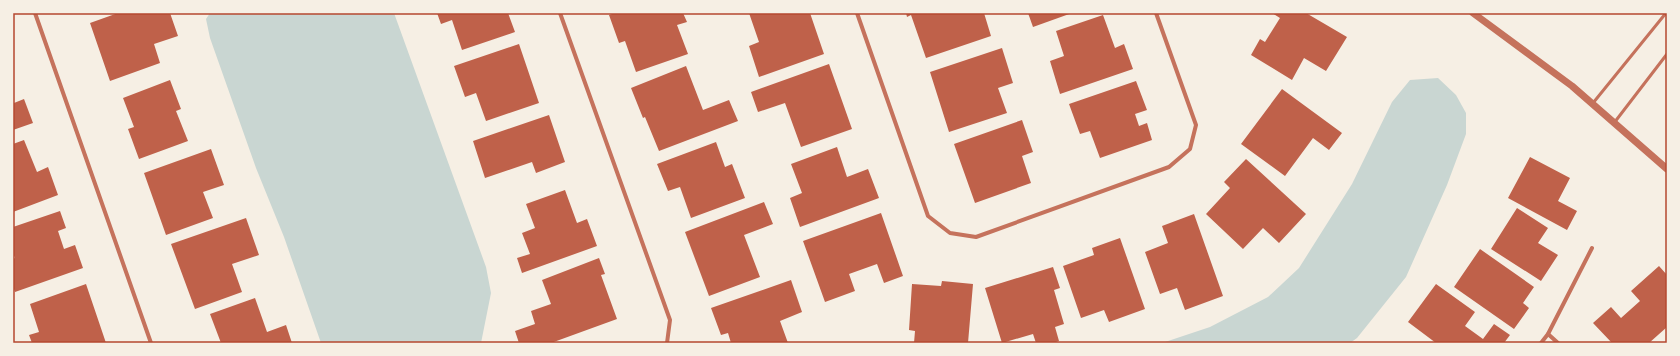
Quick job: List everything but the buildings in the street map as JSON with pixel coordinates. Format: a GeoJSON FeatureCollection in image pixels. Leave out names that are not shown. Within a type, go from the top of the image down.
{"type":"FeatureCollection","features":[{"type":"Feature","properties":{"kind":"street"},"geometry":{"type":"LineString","coordinates":[[35,13],[151,343]]}},
{"type":"Feature","properties":{"kind":"street"},"geometry":{"type":"LineString","coordinates":[[560,13],[670,320],[667,343]]}},
{"type":"Feature","properties":{"kind":"street"},"geometry":{"type":"LineString","coordinates":[[857,13],[928,216],[950,233],[976,237],[1169,167],[1190,149],[1196,125],[1156,13]]}},
{"type":"Feature","properties":{"kind":"street"},"geometry":{"type":"LineString","coordinates":[[1473,13],[1572,86],[1667,169]]}},
{"type":"Feature","properties":{"kind":"street"},"geometry":{"type":"LineString","coordinates":[[1541,343],[1548,334],[1592,248]]}},
{"type":"Feature","properties":{"kind":"street"},"geometry":{"type":"LineString","coordinates":[[1548,334],[1558,343]]}},
{"type":"Feature","properties":{"kind":"lane"},"geometry":{"type":"LineString","coordinates":[[1593,104],[1654,26],[1666,13]]}},
{"type":"Feature","properties":{"kind":"lane"},"geometry":{"type":"LineString","coordinates":[[1614,123],[1667,54]]}},
{"type":"Feature","properties":{"kind":"shaded area"},"geometry":{"type":"Polygon","coordinates":[[[210,13],[394,13],[486,267],[491,293],[481,343],[321,343],[284,237],[256,168],[210,38],[206,19],[210,13]]]}},
{"type":"Feature","properties":{"kind":"shaded area"},"geometry":{"type":"Polygon","coordinates":[[[1438,78],[1456,95],[1466,113],[1466,134],[1447,185],[1406,277],[1357,338],[1350,343],[1162,343],[1210,327],[1268,297],[1299,268],[1352,184],[1392,102],[1410,80],[1438,78]]]}}]}
